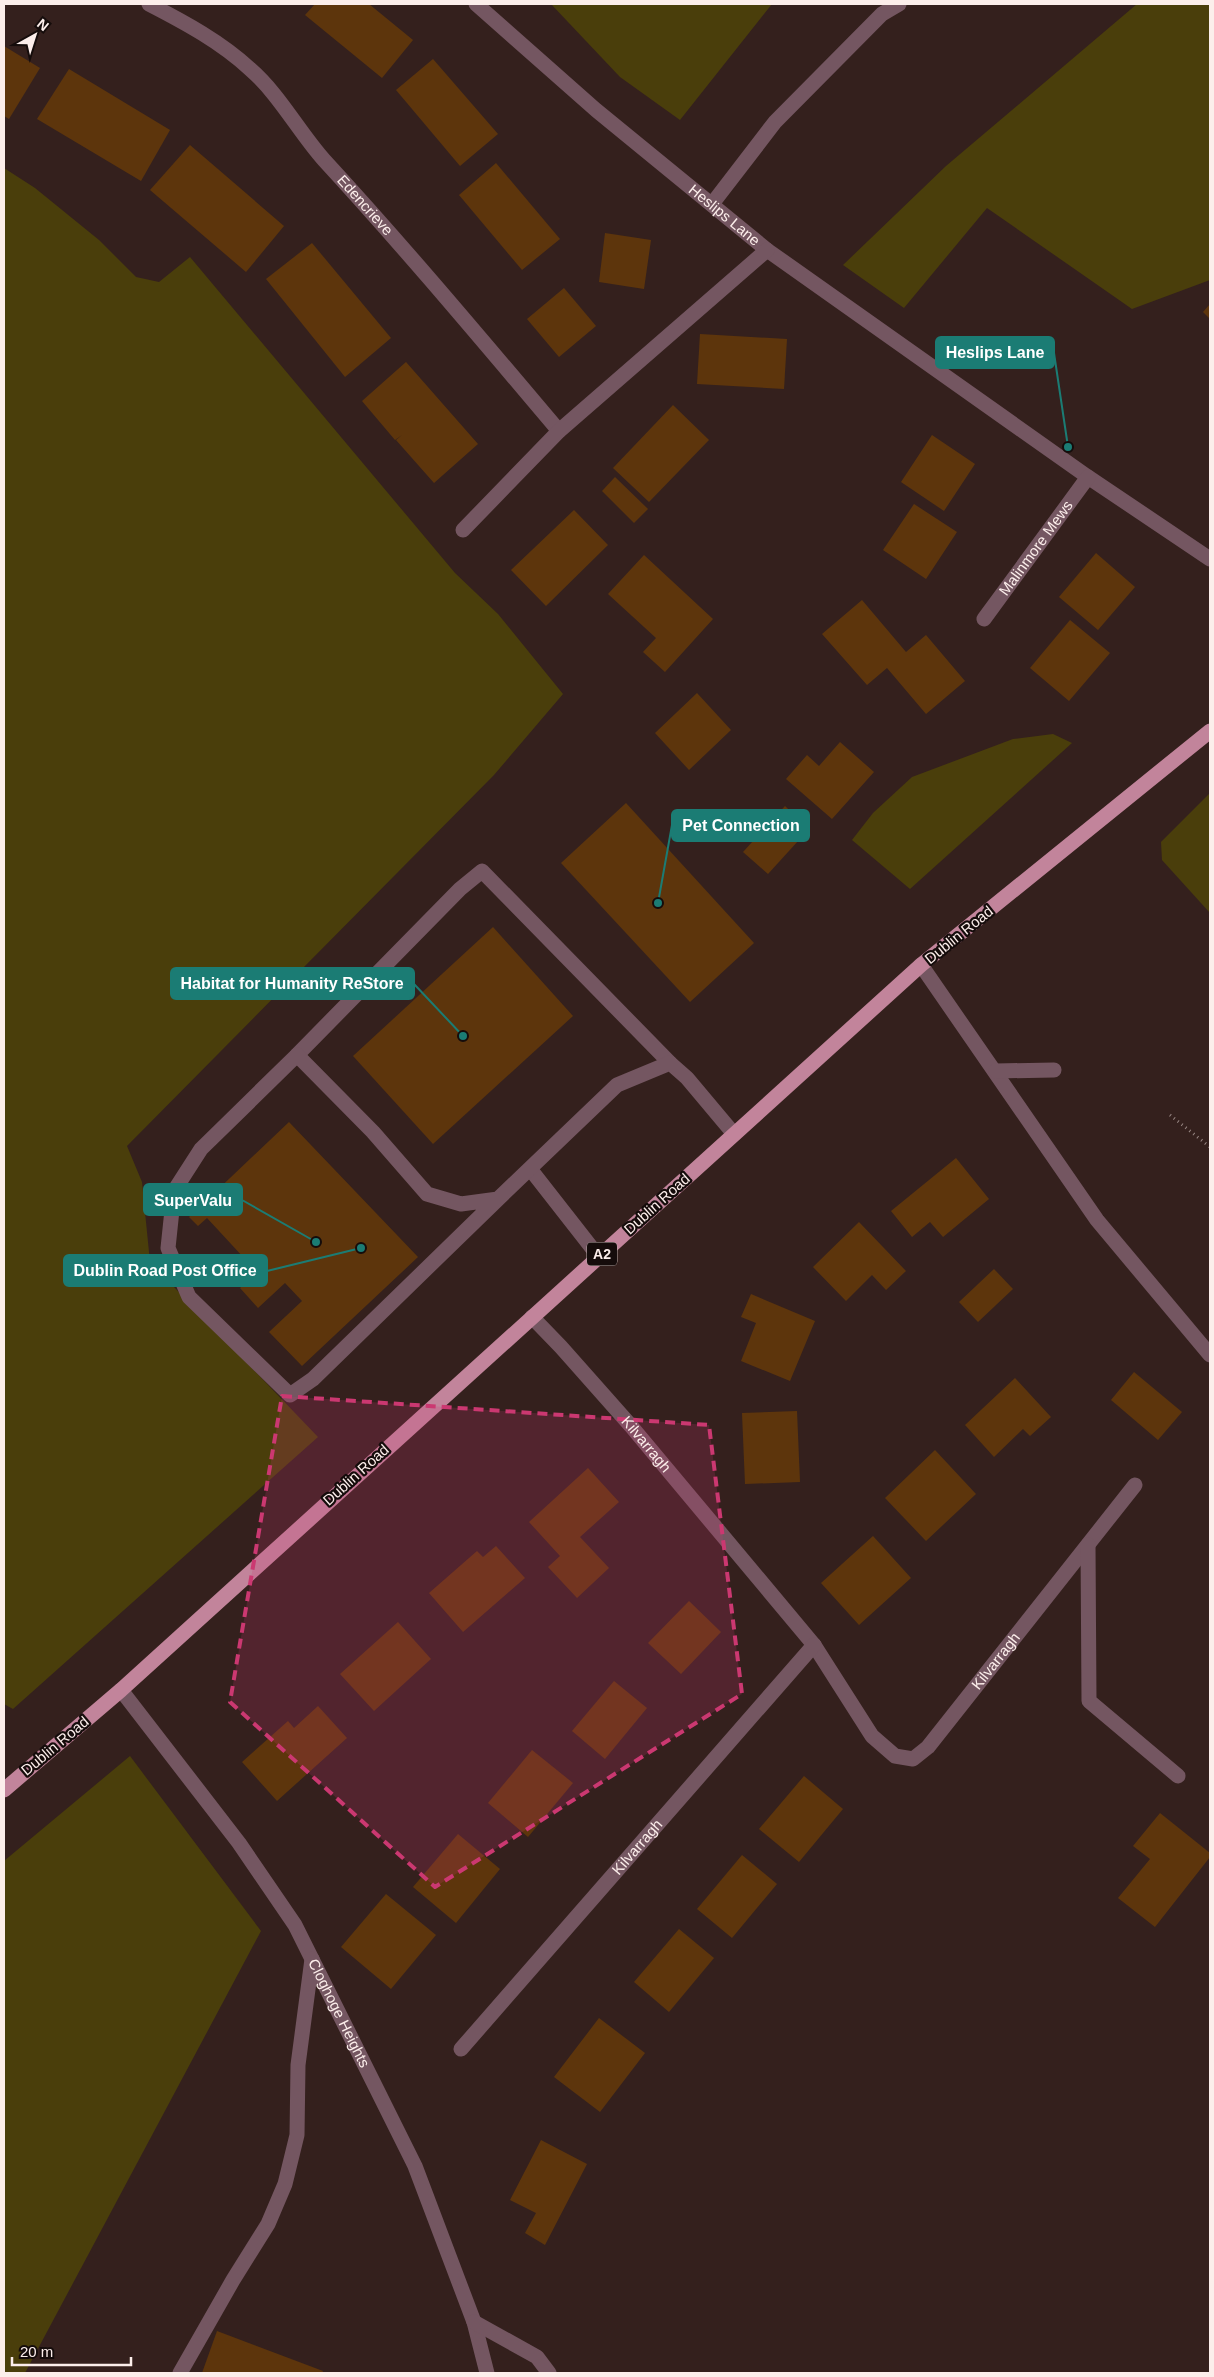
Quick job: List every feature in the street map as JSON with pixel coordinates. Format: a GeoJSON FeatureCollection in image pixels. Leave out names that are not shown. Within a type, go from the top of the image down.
{"type":"FeatureCollection","features":[{"type":"Feature","properties":{"kind":"main road","name":"Dublin Road"},"geometry":{"type":"LineString","coordinates":[[4,1790],[121,1690],[921,965],[1210,731]]}},
{"type":"Feature","properties":{"kind":"street","name":"Edencrieve"},"geometry":{"type":"LineString","coordinates":[[149,4],[196,28],[251,69],[291,117],[311,145],[388,229],[559,431]]}},
{"type":"Feature","properties":{"kind":"street","name":"Heslips Lane"},"geometry":{"type":"LineString","coordinates":[[476,4],[596,110],[767,250],[1088,477],[1210,559]]}},
{"type":"Feature","properties":{"kind":"street"},"geometry":{"type":"LineString","coordinates":[[712,204],[775,122],[882,14],[900,4]]}},
{"type":"Feature","properties":{"kind":"street"},"geometry":{"type":"LineString","coordinates":[[463,530],[559,431],[767,250]]}},
{"type":"Feature","properties":{"kind":"street","name":"Malinmore Mews"},"geometry":{"type":"LineString","coordinates":[[984,619],[1088,477]]}},
{"type":"Feature","properties":{"kind":"street"},"geometry":{"type":"LineString","coordinates":[[670,1063],[618,1085],[313,1379],[290,1395],[189,1297],[168,1248],[174,1191],[201,1149],[297,1055],[460,889],[482,871],[670,1063],[687,1078],[734,1134]]}},
{"type":"Feature","properties":{"kind":"street"},"geometry":{"type":"LineString","coordinates":[[921,965],[996,1071],[1097,1220],[1210,1355]]}},
{"type":"Feature","properties":{"kind":"street"},"geometry":{"type":"LineString","coordinates":[[297,1055],[373,1132],[427,1194],[461,1204],[498,1199]]}},
{"type":"Feature","properties":{"kind":"street"},"geometry":{"type":"LineString","coordinates":[[996,1071],[1054,1070]]}},
{"type":"Feature","properties":{"kind":"street"},"geometry":{"type":"LineString","coordinates":[[531,1170],[599,1257]]}},
{"type":"Feature","properties":{"kind":"street","name":"Kilvarragh"},"geometry":{"type":"LineString","coordinates":[[532,1317],[625,1420],[814,1645],[872,1736],[895,1756],[913,1759],[928,1747],[1135,1485]]}},
{"type":"Feature","properties":{"kind":"street"},"geometry":{"type":"LineString","coordinates":[[1088,1545],[1089,1701],[1178,1776]]}},
{"type":"Feature","properties":{"kind":"street","name":"Kilvarragh"},"geometry":{"type":"LineString","coordinates":[[461,2049],[814,1645]]}},
{"type":"Feature","properties":{"kind":"street","name":"Cloghoge Heights"},"geometry":{"type":"LineString","coordinates":[[121,1690],[239,1843],[295,1925],[415,2166],[474,2322],[487,2373]]}},
{"type":"Feature","properties":{"kind":"street"},"geometry":{"type":"LineString","coordinates":[[180,2373],[233,2280],[268,2224],[285,2184],[297,2135],[298,2065],[312,1959]]}},
{"type":"Feature","properties":{"kind":"street"},"geometry":{"type":"LineString","coordinates":[[474,2322],[537,2357],[548,2373]]}},
{"type":"Feature","properties":{"kind":"path"},"geometry":{"type":"LineString","coordinates":[[1170,1115],[1210,1147]]}},
{"type":"Feature","properties":{"kind":"highlighted area"},"geometry":{"type":"Polygon","coordinates":[[[282,1396],[709,1425],[742,1694],[435,1887],[230,1702],[282,1396]]]}},
{"type":"Feature","properties":{"kind":"shaded area"},"geometry":{"type":"Polygon","coordinates":[[[551,4],[772,4],[680,120],[620,77],[551,4]]]}},
{"type":"Feature","properties":{"kind":"shaded area"},"geometry":{"type":"Polygon","coordinates":[[[1137,4],[1210,4],[1210,280],[1132,309],[987,208],[904,308],[843,265],[946,166],[1137,4]]]}},
{"type":"Feature","properties":{"kind":"shaded area"},"geometry":{"type":"Polygon","coordinates":[[[4,168],[35,188],[99,240],[136,277],[159,282],[190,257],[455,573],[498,614],[563,694],[494,775],[127,1146],[142,1182],[150,1262],[318,1437],[13,1709],[4,1704],[4,168]]]}},
{"type":"Feature","properties":{"kind":"shaded area"},"geometry":{"type":"Polygon","coordinates":[[[1053,734],[1072,743],[910,889],[852,840],[873,813],[912,777],[1013,739],[1053,734]]]}},
{"type":"Feature","properties":{"kind":"shaded area"},"geometry":{"type":"Polygon","coordinates":[[[1210,793],[1210,913],[1162,860],[1161,842],[1210,793]]]}},
{"type":"Feature","properties":{"kind":"shaded area"},"geometry":{"type":"Polygon","coordinates":[[[130,1756],[261,1931],[25,2373],[4,2373],[4,1861],[130,1756]]]}},
{"type":"Feature","properties":{"kind":"building"},"geometry":{"type":"Polygon","coordinates":[[[315,4],[369,4],[413,40],[382,78],[305,15],[315,4]]]}},
{"type":"Feature","properties":{"kind":"building"},"geometry":{"type":"Polygon","coordinates":[[[4,46],[40,68],[9,119],[4,116],[4,46]]]}},
{"type":"Feature","properties":{"kind":"building"},"geometry":{"type":"Polygon","coordinates":[[[433,59],[498,134],[460,166],[396,90],[433,59]]]}},
{"type":"Feature","properties":{"kind":"building"},"geometry":{"type":"Polygon","coordinates":[[[69,69],[170,130],[141,181],[37,119],[69,69]]]}},
{"type":"Feature","properties":{"kind":"building"},"geometry":{"type":"Polygon","coordinates":[[[190,145],[284,226],[246,272],[150,190],[190,145]]]}},
{"type":"Feature","properties":{"kind":"building"},"geometry":{"type":"Polygon","coordinates":[[[496,163],[560,239],[522,270],[459,195],[496,163]]]}},
{"type":"Feature","properties":{"kind":"building"},"geometry":{"type":"Polygon","coordinates":[[[605,233],[651,240],[644,289],[599,282],[605,233]]]}},
{"type":"Feature","properties":{"kind":"building"},"geometry":{"type":"Polygon","coordinates":[[[312,243],[391,338],[345,377],[266,279],[312,243]]]}},
{"type":"Feature","properties":{"kind":"building"},"geometry":{"type":"Polygon","coordinates":[[[564,288],[596,326],[559,357],[527,319],[564,288]]]}},
{"type":"Feature","properties":{"kind":"building"},"geometry":{"type":"Polygon","coordinates":[[[1210,304],[1210,319],[1203,312],[1210,304]]]}},
{"type":"Feature","properties":{"kind":"building"},"geometry":{"type":"Polygon","coordinates":[[[700,334],[787,339],[784,389],[697,384],[700,334]]]}},
{"type":"Feature","properties":{"kind":"building"},"geometry":{"type":"Polygon","coordinates":[[[406,362],[478,444],[434,483],[396,440],[402,435],[395,440],[362,401],[406,362]]]}},
{"type":"Feature","properties":{"kind":"building"},"geometry":{"type":"Polygon","coordinates":[[[673,405],[709,440],[649,502],[613,468],[673,405]]]}},
{"type":"Feature","properties":{"kind":"building"},"geometry":{"type":"Polygon","coordinates":[[[932,435],[975,464],[944,511],[901,482],[932,435]]]}},
{"type":"Feature","properties":{"kind":"building"},"geometry":{"type":"Polygon","coordinates":[[[615,477],[648,509],[634,523],[602,491],[615,477]]]}},
{"type":"Feature","properties":{"kind":"building"},"geometry":{"type":"Polygon","coordinates":[[[914,504],[957,532],[926,579],[883,550],[914,504]]]}},
{"type":"Feature","properties":{"kind":"building"},"geometry":{"type":"Polygon","coordinates":[[[574,510],[608,545],[546,606],[511,570],[574,510]]]}},
{"type":"Feature","properties":{"kind":"building"},"geometry":{"type":"Polygon","coordinates":[[[1096,553],[1135,587],[1098,630],[1059,597],[1096,553]]]}},
{"type":"Feature","properties":{"kind":"building"},"geometry":{"type":"Polygon","coordinates":[[[644,555],[713,619],[665,672],[643,652],[656,638],[608,594],[644,555]]]}},
{"type":"Feature","properties":{"kind":"building"},"geometry":{"type":"Polygon","coordinates":[[[862,600],[906,652],[926,635],[965,681],[926,714],[887,668],[867,685],[822,634],[862,600]]]}},
{"type":"Feature","properties":{"kind":"building"},"geometry":{"type":"Polygon","coordinates":[[[1070,620],[1110,653],[1069,701],[1030,668],[1070,620]]]}},
{"type":"Feature","properties":{"kind":"building"},"geometry":{"type":"Polygon","coordinates":[[[697,693],[731,730],[689,770],[655,733],[697,693]]]}},
{"type":"Feature","properties":{"kind":"building"},"geometry":{"type":"Polygon","coordinates":[[[840,742],[874,772],[832,819],[786,779],[807,755],[819,766],[840,742]]]}},
{"type":"Feature","properties":{"kind":"building"},"geometry":{"type":"Polygon","coordinates":[[[626,803],[754,943],[690,1002],[561,863],[626,803]]]}},
{"type":"Feature","properties":{"kind":"building"},"geometry":{"type":"Polygon","coordinates":[[[785,806],[809,829],[768,874],[743,852],[785,806]]]}},
{"type":"Feature","properties":{"kind":"building"},"geometry":{"type":"Polygon","coordinates":[[[493,927],[573,1016],[433,1144],[353,1056],[493,927]]]}},
{"type":"Feature","properties":{"kind":"building"},"geometry":{"type":"Polygon","coordinates":[[[289,1122],[418,1257],[302,1366],[269,1332],[302,1301],[285,1283],[258,1308],[240,1288],[257,1272],[207,1218],[198,1226],[189,1217],[289,1122]]]}},
{"type":"Feature","properties":{"kind":"building"},"geometry":{"type":"Polygon","coordinates":[[[956,1158],[989,1199],[943,1237],[930,1222],[912,1237],[891,1211],[956,1158]]]}},
{"type":"Feature","properties":{"kind":"building"},"geometry":{"type":"Polygon","coordinates":[[[859,1222],[906,1271],[886,1290],[872,1275],[846,1301],[813,1267],[859,1222]]]}},
{"type":"Feature","properties":{"kind":"building"},"geometry":{"type":"Polygon","coordinates":[[[994,1269],[1013,1289],[978,1322],[959,1302],[994,1269]]]}},
{"type":"Feature","properties":{"kind":"building"},"geometry":{"type":"Polygon","coordinates":[[[751,1294],[815,1321],[790,1381],[741,1361],[756,1323],[741,1317],[751,1294]]]}},
{"type":"Feature","properties":{"kind":"building"},"geometry":{"type":"Polygon","coordinates":[[[1134,1372],[1182,1412],[1158,1440],[1111,1400],[1134,1372]]]}},
{"type":"Feature","properties":{"kind":"building"},"geometry":{"type":"Polygon","coordinates":[[[1015,1378],[1051,1417],[1030,1436],[1023,1429],[994,1457],[965,1425],[1015,1378]]]}},
{"type":"Feature","properties":{"kind":"building"},"geometry":{"type":"Polygon","coordinates":[[[797,1411],[800,1482],[745,1484],[742,1413],[797,1411]]]}},
{"type":"Feature","properties":{"kind":"building"},"geometry":{"type":"Polygon","coordinates":[[[935,1450],[976,1494],[926,1541],[885,1498],[935,1450]]]}},
{"type":"Feature","properties":{"kind":"building"},"geometry":{"type":"Polygon","coordinates":[[[588,1468],[619,1502],[580,1537],[609,1568],[577,1598],[548,1567],[560,1556],[529,1522],[588,1468]]]}},
{"type":"Feature","properties":{"kind":"building"},"geometry":{"type":"Polygon","coordinates":[[[873,1536],[911,1578],[859,1625],[821,1583],[873,1536]]]}},
{"type":"Feature","properties":{"kind":"building"},"geometry":{"type":"Polygon","coordinates":[[[496,1546],[525,1578],[463,1632],[429,1593],[477,1551],[483,1557],[496,1546]]]}},
{"type":"Feature","properties":{"kind":"building"},"geometry":{"type":"Polygon","coordinates":[[[689,1601],[721,1632],[681,1674],[648,1643],[689,1601]]]}},
{"type":"Feature","properties":{"kind":"building"},"geometry":{"type":"Polygon","coordinates":[[[398,1622],[431,1659],[374,1711],[340,1674],[398,1622]]]}},
{"type":"Feature","properties":{"kind":"building"},"geometry":{"type":"Polygon","coordinates":[[[614,1681],[647,1708],[605,1759],[572,1731],[614,1681]]]}},
{"type":"Feature","properties":{"kind":"building"},"geometry":{"type":"Polygon","coordinates":[[[318,1706],[347,1738],[277,1801],[242,1762],[288,1721],[294,1728],[318,1706]]]}},
{"type":"Feature","properties":{"kind":"building"},"geometry":{"type":"Polygon","coordinates":[[[532,1750],[573,1783],[528,1837],[488,1803],[532,1750]]]}},
{"type":"Feature","properties":{"kind":"building"},"geometry":{"type":"Polygon","coordinates":[[[804,1776],[843,1809],[799,1862],[759,1829],[804,1776]]]}},
{"type":"Feature","properties":{"kind":"building"},"geometry":{"type":"Polygon","coordinates":[[[1160,1813],[1210,1853],[1210,1857],[1155,1927],[1118,1898],[1150,1859],[1133,1846],[1160,1813]]]}},
{"type":"Feature","properties":{"kind":"building"},"geometry":{"type":"Polygon","coordinates":[[[458,1834],[500,1869],[456,1923],[413,1887],[458,1834]]]}},
{"type":"Feature","properties":{"kind":"building"},"geometry":{"type":"Polygon","coordinates":[[[742,1855],[777,1884],[732,1938],[697,1909],[742,1855]]]}},
{"type":"Feature","properties":{"kind":"building"},"geometry":{"type":"Polygon","coordinates":[[[386,1894],[436,1935],[391,1989],[341,1947],[386,1894]]]}},
{"type":"Feature","properties":{"kind":"building"},"geometry":{"type":"Polygon","coordinates":[[[679,1929],[714,1958],[669,2012],[634,1982],[679,1929]]]}},
{"type":"Feature","properties":{"kind":"building"},"geometry":{"type":"Polygon","coordinates":[[[599,2018],[645,2053],[600,2112],[554,2077],[599,2018]]]}},
{"type":"Feature","properties":{"kind":"building"},"geometry":{"type":"Polygon","coordinates":[[[541,2140],[587,2164],[545,2245],[525,2233],[536,2213],[510,2200],[541,2140]]]}},
{"type":"Feature","properties":{"kind":"building"},"geometry":{"type":"Polygon","coordinates":[[[217,2331],[323,2371],[322,2373],[202,2373],[217,2331]]]}},
{"type":"Feature","properties":{"kind":"place","name":"Heslips Lane"},"geometry":{"type":"Point","coordinates":[1068,447]}},
{"type":"Feature","properties":{"kind":"place","name":"Pet Connection"},"geometry":{"type":"Point","coordinates":[658,903]}},
{"type":"Feature","properties":{"kind":"place","name":"Habitat for Humanity ReStore"},"geometry":{"type":"Point","coordinates":[463,1036]}},
{"type":"Feature","properties":{"kind":"place","name":"SuperValu"},"geometry":{"type":"Point","coordinates":[316,1242]}},
{"type":"Feature","properties":{"kind":"place","name":"Dublin Road Post Office"},"geometry":{"type":"Point","coordinates":[361,1248]}}]}
